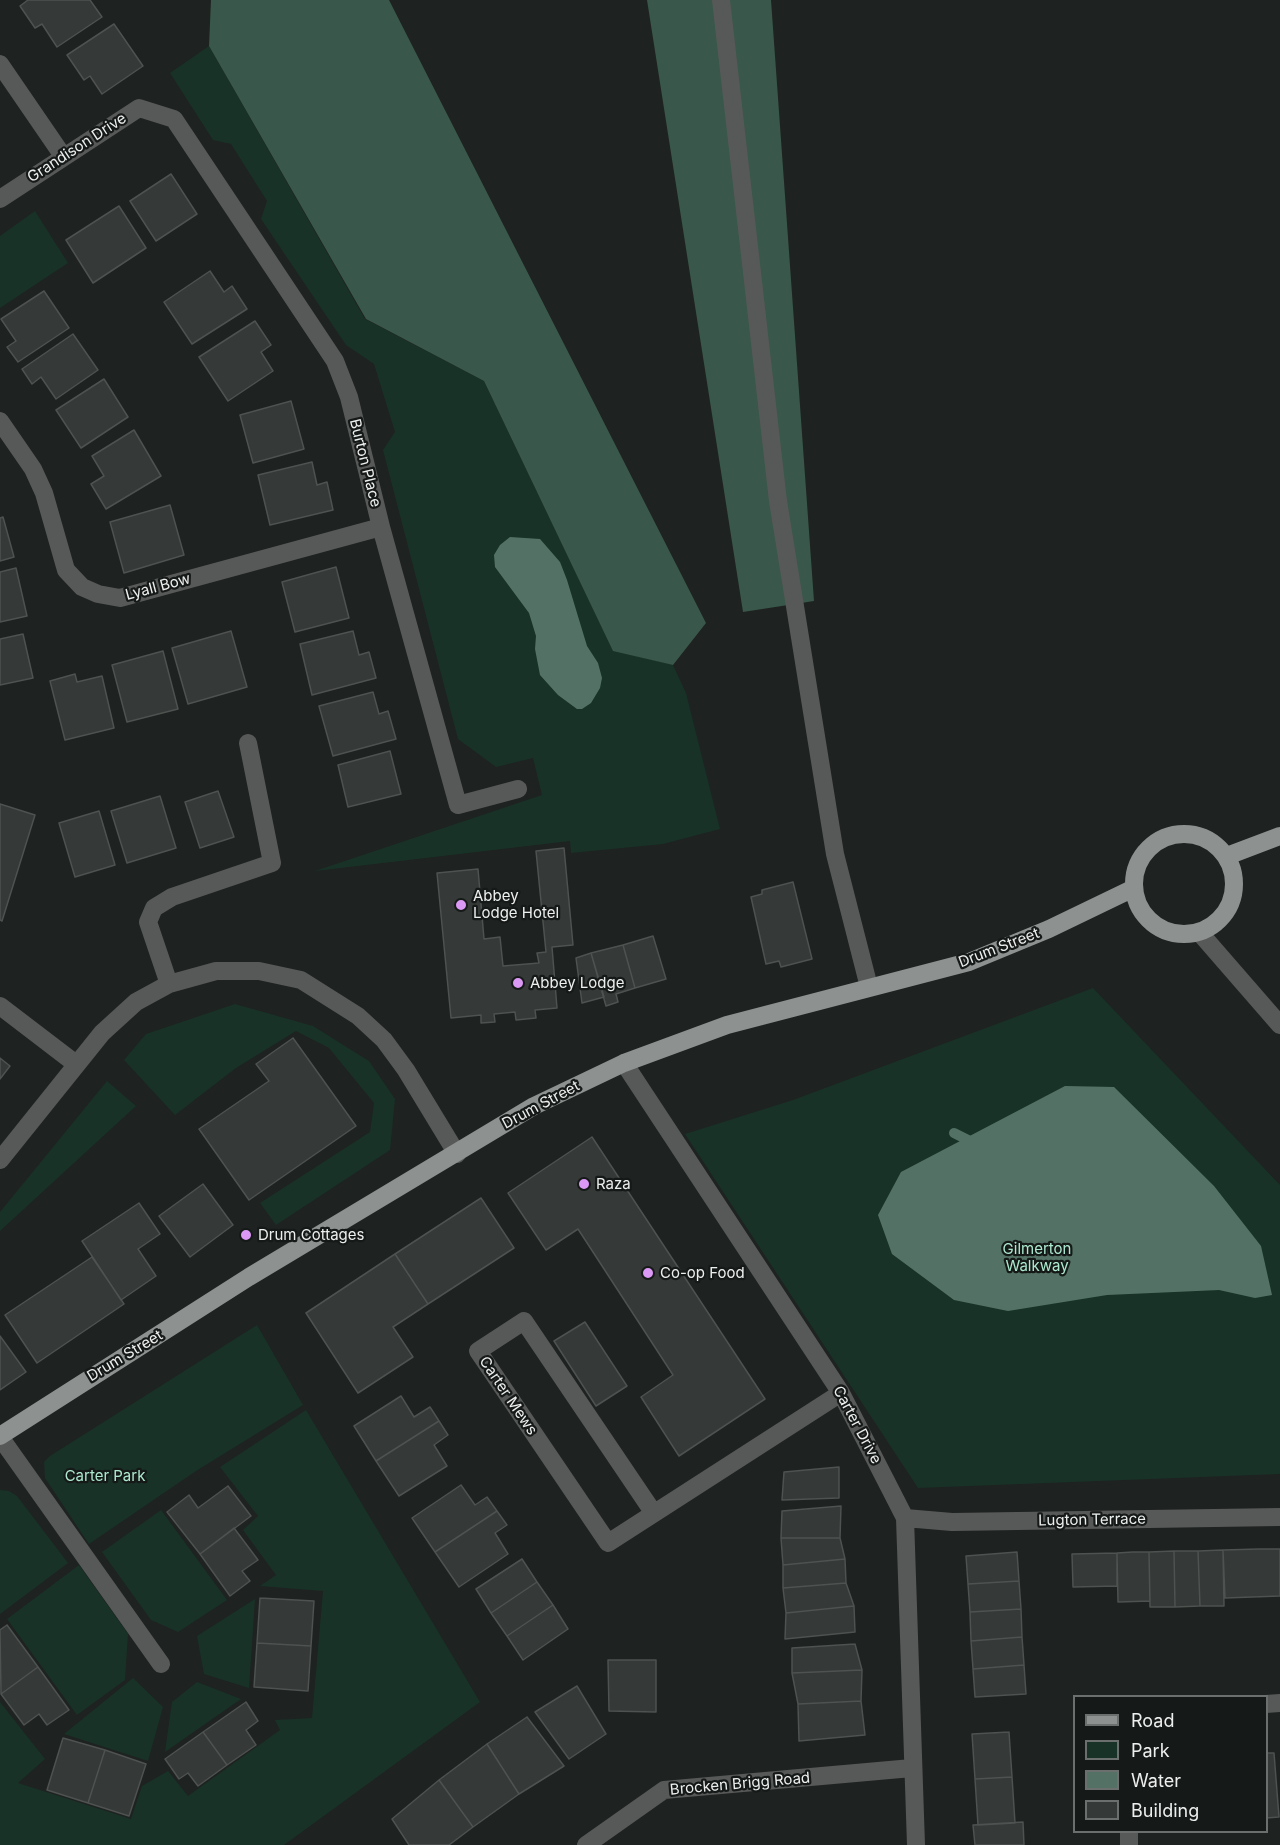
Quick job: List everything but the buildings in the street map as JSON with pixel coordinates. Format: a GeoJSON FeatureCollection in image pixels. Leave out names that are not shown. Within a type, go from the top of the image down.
{"type":"FeatureCollection","features":[{"type":"Feature","properties":{"kind":"main road"},"geometry":{"type":"LineString","coordinates":[[1186,834],[1215,844],[1227,856],[1234,877],[1232,899],[1220,918],[1200,933],[1175,934],[1154,926],[1140,908],[1134,888],[1136,872],[1143,857],[1155,845],[1169,837],[1186,834]]}},
{"type":"Feature","properties":{"kind":"main road"},"geometry":{"type":"LineString","coordinates":[[1227,856],[1280,836]]}},
{"type":"Feature","properties":{"kind":"main road","name":"Drum Street"},"geometry":{"type":"LineString","coordinates":[[0,1436],[249,1277],[534,1106],[624,1063],[727,1025],[969,962],[1049,929],[1134,888]]}},
{"type":"Feature","properties":{"kind":"street"},"geometry":{"type":"LineString","coordinates":[[721,0],[777,501],[835,854],[869,987]]}},
{"type":"Feature","properties":{"kind":"street"},"geometry":{"type":"LineString","coordinates":[[0,63],[63,156]]}},
{"type":"Feature","properties":{"kind":"street","name":"Grandison Drive"},"geometry":{"type":"LineString","coordinates":[[0,198],[139,108],[156,114]]}},
{"type":"Feature","properties":{"kind":"street","name":"Burton Place"},"geometry":{"type":"LineString","coordinates":[[156,114],[174,119],[335,361],[349,397],[381,527],[458,805],[518,789]]}},
{"type":"Feature","properties":{"kind":"street","name":"Lyall Bow"},"geometry":{"type":"LineString","coordinates":[[0,421],[33,469],[44,493],[66,570],[82,587],[98,594],[120,598],[381,527]]}},
{"type":"Feature","properties":{"kind":"street"},"geometry":{"type":"LineString","coordinates":[[170,984],[148,922],[154,908],[172,897],[273,862],[248,743]]}},
{"type":"Feature","properties":{"kind":"street"},"geometry":{"type":"LineString","coordinates":[[1200,933],[1280,1025]]}},
{"type":"Feature","properties":{"kind":"street"},"geometry":{"type":"LineString","coordinates":[[0,1160],[102,1033],[136,1002],[170,984],[216,971],[259,971],[300,980],[333,998],[358,1016],[384,1041],[406,1070],[457,1154]]}},
{"type":"Feature","properties":{"kind":"street"},"geometry":{"type":"LineString","coordinates":[[0,1006],[76,1064]]}},
{"type":"Feature","properties":{"kind":"street","name":"Carter Drive"},"geometry":{"type":"LineString","coordinates":[[624,1063],[841,1393],[905,1518],[916,1845]]}},
{"type":"Feature","properties":{"kind":"street","name":"Carter Mews"},"geometry":{"type":"LineString","coordinates":[[653,1512],[524,1321],[478,1351],[608,1543],[841,1393]]}},
{"type":"Feature","properties":{"kind":"street"},"geometry":{"type":"LineString","coordinates":[[0,1436],[161,1665]]}},
{"type":"Feature","properties":{"kind":"street","name":"Lugton Terrace"},"geometry":{"type":"LineString","coordinates":[[905,1518],[952,1522],[1280,1517]]}},
{"type":"Feature","properties":{"kind":"street","name":"Brocken Brigg Road"},"geometry":{"type":"LineString","coordinates":[[586,1845],[664,1790],[912,1768]]}},
{"type":"Feature","properties":{"kind":"green space"},"geometry":{"type":"Polygon","coordinates":[[[209,46],[365,319],[484,381],[613,650],[673,665],[686,693],[720,829],[663,844],[571,853],[570,841],[315,871],[542,795],[533,758],[496,767],[458,739],[383,450],[395,432],[374,364],[346,345],[261,219],[267,201],[231,144],[213,140],[170,73],[209,46]]]}},
{"type":"Feature","properties":{"kind":"green space"},"geometry":{"type":"Polygon","coordinates":[[[35,211],[68,263],[0,308],[0,236],[35,211]]]}},
{"type":"Feature","properties":{"kind":"green space","name":"Gilmerton Walkway"},"geometry":{"type":"Polygon","coordinates":[[[1093,988],[1280,1185],[1280,1474],[918,1488],[685,1134],[793,1100],[1093,988]]]}},
{"type":"Feature","properties":{"kind":"green space"},"geometry":{"type":"Polygon","coordinates":[[[235,1004],[313,1026],[369,1061],[395,1099],[390,1150],[276,1225],[260,1203],[370,1132],[374,1103],[329,1048],[296,1031],[236,1068],[175,1115],[124,1060],[146,1034],[235,1004]]]}},
{"type":"Feature","properties":{"kind":"green space"},"geometry":{"type":"Polygon","coordinates":[[[107,1081],[136,1106],[0,1231],[0,1212],[107,1081]]]}},
{"type":"Feature","properties":{"kind":"green space","name":"Carter Park"},"geometry":{"type":"Polygon","coordinates":[[[257,1325],[303,1405],[196,1471],[89,1544],[45,1478],[44,1462],[50,1456],[257,1325]]]}},
{"type":"Feature","properties":{"kind":"green space"},"geometry":{"type":"Polygon","coordinates":[[[306,1410],[480,1702],[284,1845],[0,1845],[0,1702],[45,1759],[18,1783],[131,1819],[142,1786],[168,1771],[188,1796],[280,1730],[275,1720],[312,1718],[323,1591],[260,1586],[276,1575],[243,1530],[258,1516],[220,1467],[306,1410]]]}},
{"type":"Feature","properties":{"kind":"green space"},"geometry":{"type":"Polygon","coordinates":[[[0,1490],[9,1491],[17,1496],[68,1563],[0,1614],[0,1490]]]}},
{"type":"Feature","properties":{"kind":"green space"},"geometry":{"type":"Polygon","coordinates":[[[161,1510],[227,1600],[178,1632],[151,1620],[102,1552],[161,1510]]]}},
{"type":"Feature","properties":{"kind":"green space"},"geometry":{"type":"Polygon","coordinates":[[[79,1565],[128,1634],[125,1680],[77,1715],[7,1619],[79,1565]]]}},
{"type":"Feature","properties":{"kind":"green space"},"geometry":{"type":"Polygon","coordinates":[[[255,1599],[249,1688],[204,1674],[197,1636],[255,1599]]]}},
{"type":"Feature","properties":{"kind":"green space"},"geometry":{"type":"Polygon","coordinates":[[[133,1678],[163,1707],[148,1761],[64,1734],[133,1678]]]}},
{"type":"Feature","properties":{"kind":"green space"},"geometry":{"type":"Polygon","coordinates":[[[197,1682],[241,1699],[165,1752],[172,1702],[197,1682]]]}},
{"type":"Feature","properties":{"kind":"shaded area"},"geometry":{"type":"Polygon","coordinates":[[[211,0],[389,0],[706,623],[673,665],[613,651],[484,381],[366,319],[209,46],[211,0]]]}},
{"type":"Feature","properties":{"kind":"shaded area"},"geometry":{"type":"Polygon","coordinates":[[[647,0],[771,0],[814,601],[743,612],[647,0]]]}},
{"type":"Feature","properties":{"kind":"water"},"geometry":{"type":"Polygon","coordinates":[[[510,537],[540,539],[560,562],[587,646],[598,663],[602,678],[600,688],[591,703],[582,709],[577,709],[558,695],[540,675],[535,649],[536,636],[529,613],[495,567],[494,555],[500,545],[510,537]]]}},
{"type":"Feature","properties":{"kind":"water"},"geometry":{"type":"Polygon","coordinates":[[[1065,1086],[1114,1087],[1214,1186],[1261,1246],[1272,1295],[1255,1298],[1219,1290],[1107,1295],[1008,1311],[954,1300],[892,1254],[878,1215],[901,1172],[1065,1086]]]}},
{"type":"Feature","properties":{"kind":"waterway"},"geometry":{"type":"LineString","coordinates":[[954,1133],[976,1144]]}},
{"type":"Feature","properties":{"kind":"place","name":"Abbey Lodge Hotel"},"geometry":{"type":"Point","coordinates":[461,905]}},
{"type":"Feature","properties":{"kind":"place","name":"Abbey Lodge"},"geometry":{"type":"Point","coordinates":[518,983]}},
{"type":"Feature","properties":{"kind":"place","name":"Raza"},"geometry":{"type":"Point","coordinates":[584,1184]}},
{"type":"Feature","properties":{"kind":"place","name":"Drum Cottages"},"geometry":{"type":"Point","coordinates":[246,1235]}},
{"type":"Feature","properties":{"kind":"place","name":"Co-op Food"},"geometry":{"type":"Point","coordinates":[648,1273]}}]}
